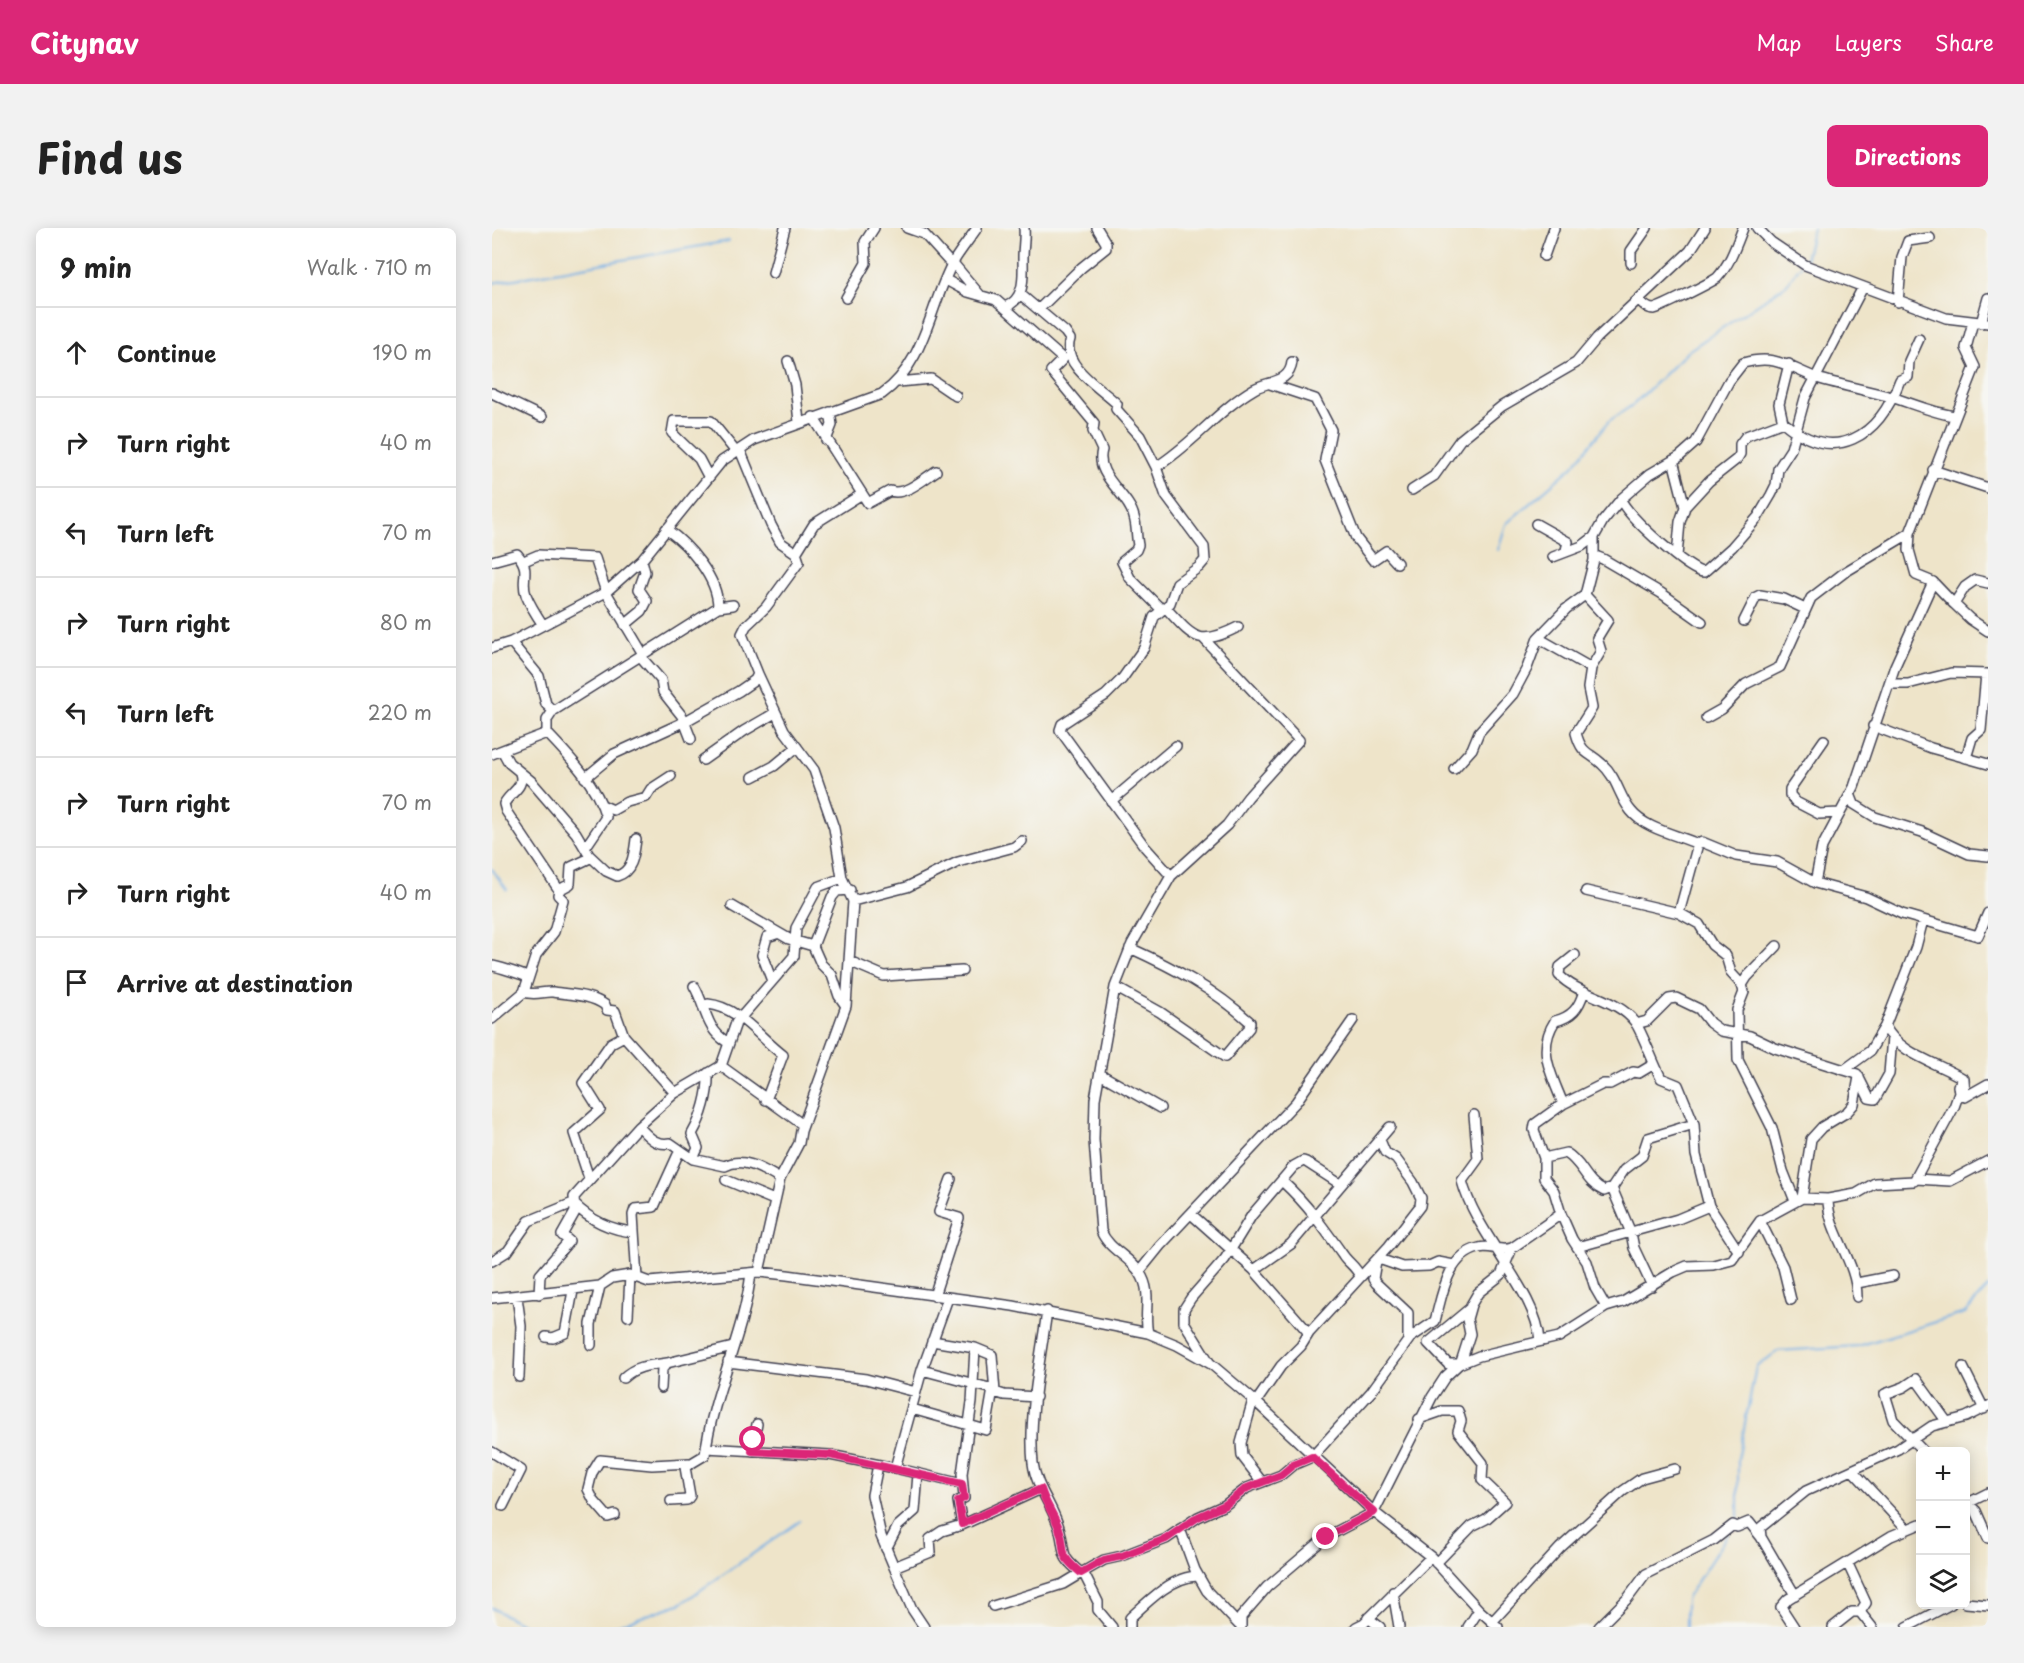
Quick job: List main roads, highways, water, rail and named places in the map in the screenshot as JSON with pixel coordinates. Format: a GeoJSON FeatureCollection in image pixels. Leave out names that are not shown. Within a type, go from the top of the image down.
{"type":"FeatureCollection","features":[{"type":"Feature","properties":{"kind":"waterway"},"geometry":{"type":"LineString","coordinates":[[1805,260],[1813,228]]}},
{"type":"Feature","properties":{"kind":"waterway"},"geometry":{"type":"LineString","coordinates":[[492,283],[729,241]]}},
{"type":"Feature","properties":{"kind":"waterway"},"geometry":{"type":"LineString","coordinates":[[1498,550],[1506,524],[1573,466],[1609,421],[1634,404],[1688,351],[1786,285],[1801,265]]}},
{"type":"Feature","properties":{"kind":"waterway"},"geometry":{"type":"LineString","coordinates":[[492,869],[507,890]]}},
{"type":"Feature","properties":{"kind":"waterway"},"geometry":{"type":"LineString","coordinates":[[1735,1524],[1738,1518],[1738,1459],[1756,1367],[1778,1351],[1858,1346],[1965,1313],[1988,1287]]}},
{"type":"Feature","properties":{"kind":"waterway"},"geometry":{"type":"LineString","coordinates":[[612,1627],[682,1603],[800,1521]]}},
{"type":"Feature","properties":{"kind":"waterway"},"geometry":{"type":"LineString","coordinates":[[1686,1627],[1686,1599],[1728,1534]]}},
{"type":"Feature","properties":{"kind":"waterway"},"geometry":{"type":"LineString","coordinates":[[492,1608],[527,1627]]}}]}
